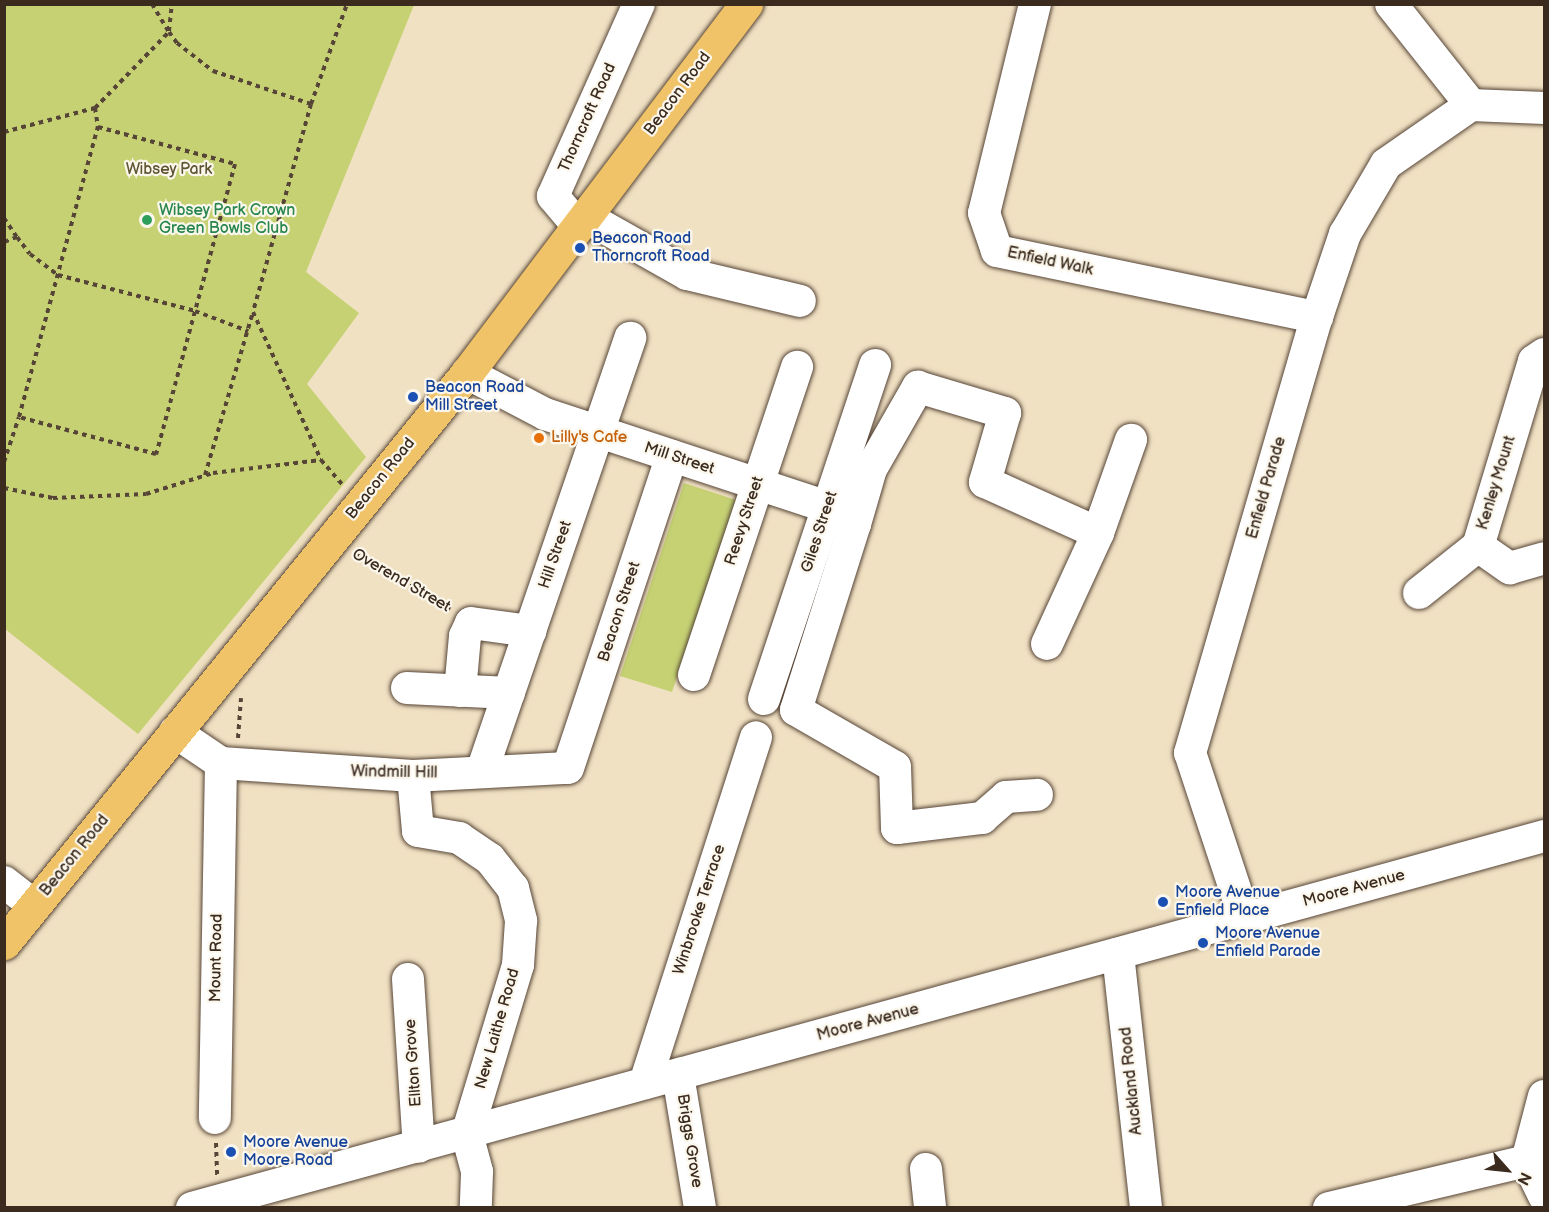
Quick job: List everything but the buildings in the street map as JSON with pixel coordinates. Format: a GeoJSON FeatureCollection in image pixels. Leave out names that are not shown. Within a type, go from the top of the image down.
{"type":"FeatureCollection","features":[{"type":"Feature","properties":{"kind":"main road","name":"Beacon Road"},"geometry":{"type":"LineString","coordinates":[[4,943],[467,373],[746,4]]}},
{"type":"Feature","properties":{"kind":"street","name":"Thorncroft Road"},"geometry":{"type":"LineString","coordinates":[[582,222],[553,196],[639,4]]}},
{"type":"Feature","properties":{"kind":"street","name":"Enfield Walk"},"geometry":{"type":"LineString","coordinates":[[1035,4],[984,213],[998,251],[1317,317]]}},
{"type":"Feature","properties":{"kind":"street"},"geometry":{"type":"LineString","coordinates":[[1391,4],[1471,105],[1545,108]]}},
{"type":"Feature","properties":{"kind":"street","name":"Enfield Parade"},"geometry":{"type":"LineString","coordinates":[[1245,919],[1190,753],[1317,317],[1345,234],[1386,164],[1471,105]]}},
{"type":"Feature","properties":{"kind":"street"},"geometry":{"type":"LineString","coordinates":[[582,222],[687,274],[800,301]]}},
{"type":"Feature","properties":{"kind":"street","name":"Hill Street"},"geometry":{"type":"LineString","coordinates":[[482,771],[630,338]]}},
{"type":"Feature","properties":{"kind":"street","name":"Kenley Mount"},"geometry":{"type":"LineString","coordinates":[[1545,354],[1534,362],[1478,546],[1510,568],[1545,558]]}},
{"type":"Feature","properties":{"kind":"street","name":"Giles Street"},"geometry":{"type":"LineString","coordinates":[[764,699],[875,365]]}},
{"type":"Feature","properties":{"kind":"street","name":"Reevy Street"},"geometry":{"type":"LineString","coordinates":[[694,675],[797,367]]}},
{"type":"Feature","properties":{"kind":"street","name":"Mill Street"},"geometry":{"type":"LineString","coordinates":[[467,373],[545,414],[828,507],[855,524]]}},
{"type":"Feature","properties":{"kind":"street"},"geometry":{"type":"LineString","coordinates":[[1037,795],[1006,797],[982,818],[897,828],[895,767],[796,710],[871,470],[918,387],[1005,413],[986,482],[1098,533]]}},
{"type":"Feature","properties":{"kind":"street"},"geometry":{"type":"LineString","coordinates":[[1047,644],[1098,533],[1131,440]]}},
{"type":"Feature","properties":{"kind":"street","name":"Beacon Street"},"geometry":{"type":"LineString","coordinates":[[568,768],[672,456]]}},
{"type":"Feature","properties":{"kind":"street"},"geometry":{"type":"LineString","coordinates":[[1419,593],[1478,546]]}},
{"type":"Feature","properties":{"kind":"street"},"geometry":{"type":"LineString","coordinates":[[460,691],[465,636],[471,622],[530,631]]}},
{"type":"Feature","properties":{"kind":"street"},"geometry":{"type":"LineString","coordinates":[[407,688],[509,693]]}},
{"type":"Feature","properties":{"kind":"street"},"geometry":{"type":"LineString","coordinates":[[175,732],[229,764]]}},
{"type":"Feature","properties":{"kind":"street","name":"Winbrooke Terrace"},"geometry":{"type":"LineString","coordinates":[[645,1083],[756,737]]}},
{"type":"Feature","properties":{"kind":"street","name":"Windmill Hill"},"geometry":{"type":"LineString","coordinates":[[229,764],[413,776],[568,768]]}},
{"type":"Feature","properties":{"kind":"street","name":"Mount Road"},"geometry":{"type":"LineString","coordinates":[[215,1118],[229,764]]}},
{"type":"Feature","properties":{"kind":"street","name":"New Laithe Road"},"geometry":{"type":"LineString","coordinates":[[413,776],[418,831],[459,838],[490,859],[513,888],[521,921],[518,965],[467,1134]]}},
{"type":"Feature","properties":{"kind":"street","name":"Moore Avenue"},"geometry":{"type":"LineString","coordinates":[[210,1206],[645,1083],[678,1076],[1545,836]]}},
{"type":"Feature","properties":{"kind":"street"},"geometry":{"type":"LineString","coordinates":[[4,882],[34,906]]}},
{"type":"Feature","properties":{"kind":"street","name":"Auckland Road"},"geometry":{"type":"LineString","coordinates":[[1118,954],[1146,1208]]}},
{"type":"Feature","properties":{"kind":"street","name":"Ellton Grove"},"geometry":{"type":"LineString","coordinates":[[408,979],[419,1147]]}},
{"type":"Feature","properties":{"kind":"street","name":"Briggs Grove"},"geometry":{"type":"LineString","coordinates":[[678,1076],[700,1208]]}},
{"type":"Feature","properties":{"kind":"street"},"geometry":{"type":"LineString","coordinates":[[1545,1096],[1527,1161],[1545,1196]]}},
{"type":"Feature","properties":{"kind":"street"},"geometry":{"type":"LineString","coordinates":[[467,1134],[477,1172],[476,1208]]}},
{"type":"Feature","properties":{"kind":"street"},"geometry":{"type":"LineString","coordinates":[[1329,1208],[1527,1161]]}},
{"type":"Feature","properties":{"kind":"street"},"geometry":{"type":"LineString","coordinates":[[926,1169],[930,1208]]}},
{"type":"Feature","properties":{"kind":"path"},"geometry":{"type":"LineString","coordinates":[[152,4],[177,43],[213,71],[311,104]]}},
{"type":"Feature","properties":{"kind":"path"},"geometry":{"type":"LineString","coordinates":[[4,132],[95,108],[169,32],[172,4]]}},
{"type":"Feature","properties":{"kind":"path"},"geometry":{"type":"LineString","coordinates":[[204,476],[254,312],[311,104],[347,4]]}},
{"type":"Feature","properties":{"kind":"path"},"geometry":{"type":"LineString","coordinates":[[4,462],[19,417],[98,127],[95,108]]}},
{"type":"Feature","properties":{"kind":"path"},"geometry":{"type":"LineString","coordinates":[[19,417],[156,454],[195,311],[235,164],[98,127]]}},
{"type":"Feature","properties":{"kind":"path"},"geometry":{"type":"LineString","coordinates":[[4,218],[30,254],[58,274],[195,311],[248,331]]}},
{"type":"Feature","properties":{"kind":"path"},"geometry":{"type":"LineString","coordinates":[[4,242],[17,237]]}},
{"type":"Feature","properties":{"kind":"path"},"geometry":{"type":"LineString","coordinates":[[254,312],[321,460],[361,504]]}},
{"type":"Feature","properties":{"kind":"path"},"geometry":{"type":"LineString","coordinates":[[4,488],[53,498],[146,494],[204,476],[321,460]]}},
{"type":"Feature","properties":{"kind":"path","name":"Overend Street"},"geometry":{"type":"LineString","coordinates":[[330,541],[417,587],[471,622]]}},
{"type":"Feature","properties":{"kind":"path"},"geometry":{"type":"LineString","coordinates":[[229,764],[241,693]]}},
{"type":"Feature","properties":{"kind":"path"},"geometry":{"type":"LineString","coordinates":[[210,1206],[215,1118]]}},
{"type":"Feature","properties":{"kind":"green space","name":"Wibsey Park"},"geometry":{"type":"Polygon","coordinates":[[[5,4],[414,5],[306,272],[359,313],[307,384],[366,457],[138,734],[5,629],[5,4]]]}},
{"type":"Feature","properties":{"kind":"green space"},"geometry":{"type":"Polygon","coordinates":[[[684,483],[736,500],[672,692],[620,676],[684,483]]]}},
{"type":"Feature","properties":{"kind":"place","name":"Wibsey Park Crown Green Bowls Club"},"geometry":{"type":"Point","coordinates":[147,220]}},
{"type":"Feature","properties":{"kind":"place","name":"Beacon Road Thorncroft Road"},"geometry":{"type":"Point","coordinates":[580,248]}},
{"type":"Feature","properties":{"kind":"place","name":"Beacon Road Mill Street"},"geometry":{"type":"Point","coordinates":[413,397]}},
{"type":"Feature","properties":{"kind":"place","name":"Lilly's Cafe"},"geometry":{"type":"Point","coordinates":[539,438]}},
{"type":"Feature","properties":{"kind":"place","name":"Moore Avenue Enfield Place"},"geometry":{"type":"Point","coordinates":[1163,902]}},
{"type":"Feature","properties":{"kind":"place","name":"Moore Avenue Enfield Parade"},"geometry":{"type":"Point","coordinates":[1203,943]}},
{"type":"Feature","properties":{"kind":"place","name":"Moore Avenue Moore Road"},"geometry":{"type":"Point","coordinates":[231,1152]}}]}
